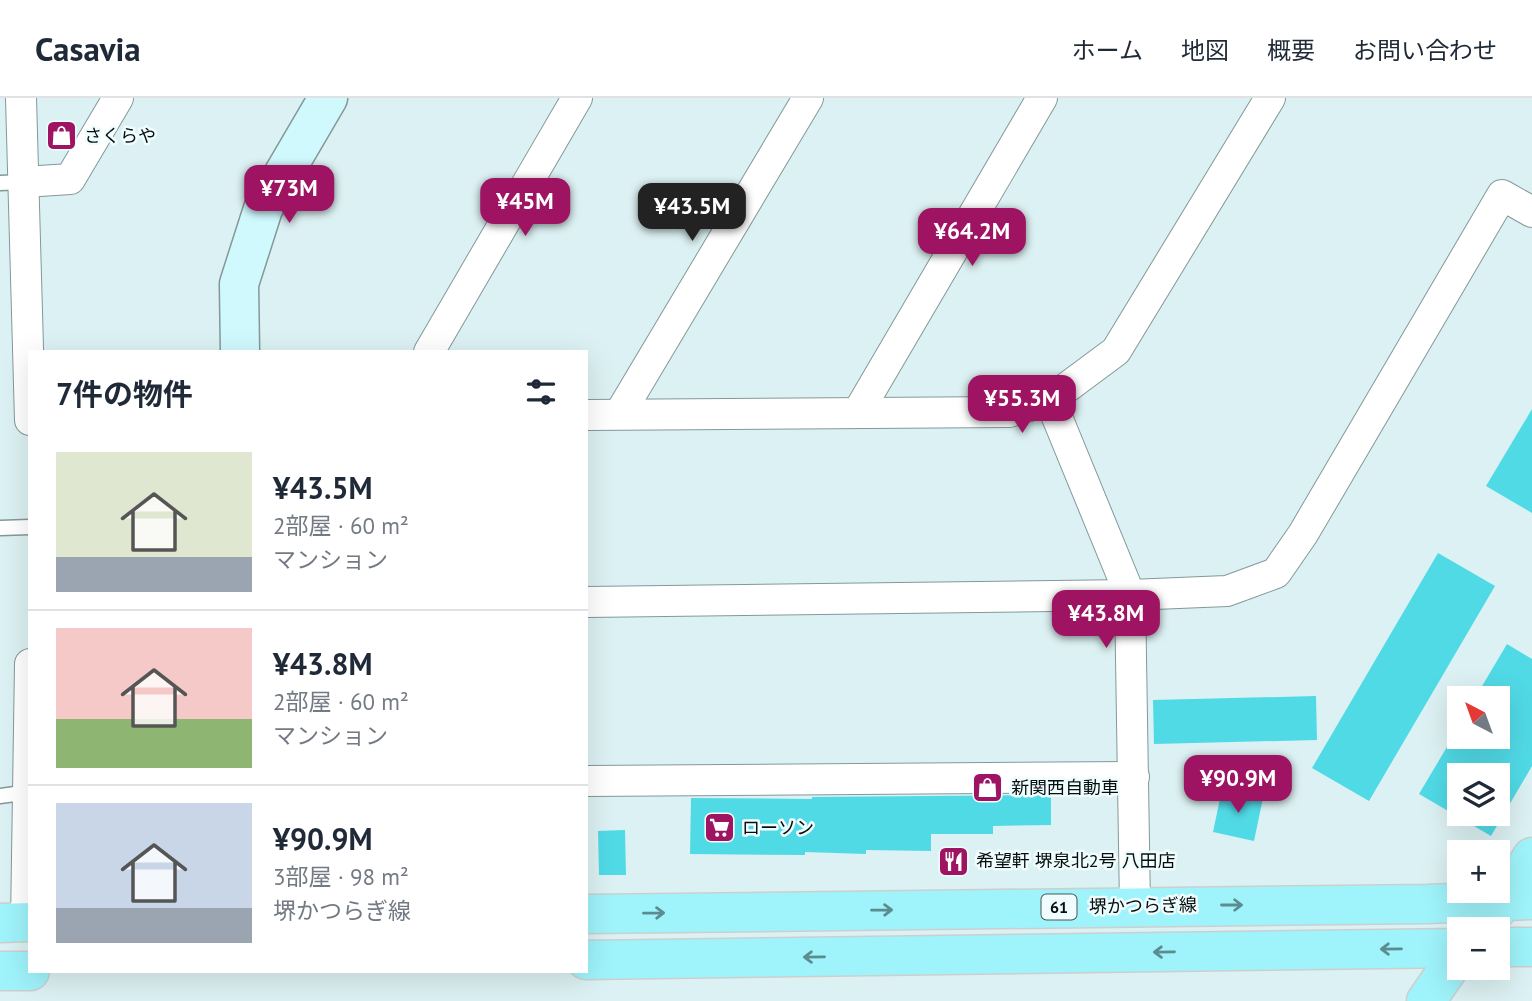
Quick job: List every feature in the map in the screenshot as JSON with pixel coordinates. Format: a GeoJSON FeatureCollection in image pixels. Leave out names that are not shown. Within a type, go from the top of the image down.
{"type":"FeatureCollection","features":[{"type":"Feature","properties":{"kind":"main road"},"geometry":{"type":"LineString","coordinates":[[1496,917],[1519,900],[1532,857]]}},
{"type":"Feature","properties":{"kind":"main road","name":"堺かつらぎ線"},"geometry":{"type":"LineString","coordinates":[[588,914],[1427,904],[1519,900]]}},
{"type":"Feature","properties":{"kind":"main road"},"geometry":{"type":"LineString","coordinates":[[1510,947],[1532,947]]}},
{"type":"Feature","properties":{"kind":"main road"},"geometry":{"type":"LineString","coordinates":[[588,960],[1446,970]]}},
{"type":"Feature","properties":{"kind":"main road"},"geometry":{"type":"LineString","coordinates":[[0,971],[28,971]]}},
{"type":"Feature","properties":{"kind":"street"},"geometry":{"type":"LineString","coordinates":[[21,98],[12,183],[28,394]]}},
{"type":"Feature","properties":{"kind":"street"},"geometry":{"type":"LineString","coordinates":[[12,183],[70,179],[118,98]]}},
{"type":"Feature","properties":{"kind":"street"},"geometry":{"type":"LineString","coordinates":[[240,350],[239,284],[263,209],[328,98]]}},
{"type":"Feature","properties":{"kind":"street"},"geometry":{"type":"LineString","coordinates":[[430,350],[578,98]]}},
{"type":"Feature","properties":{"kind":"street"},"geometry":{"type":"LineString","coordinates":[[620,413],[807,98]]}},
{"type":"Feature","properties":{"kind":"street"},"geometry":{"type":"LineString","coordinates":[[858,412],[1042,98]]}},
{"type":"Feature","properties":{"kind":"street"},"geometry":{"type":"LineString","coordinates":[[588,415],[1009,412],[1050,400],[1116,352],[1265,100]]}},
{"type":"Feature","properties":{"kind":"street"},"geometry":{"type":"LineString","coordinates":[[588,602],[1130,595],[1227,591],[1276,573],[1303,534],[1502,195],[1532,212]]}},
{"type":"Feature","properties":{"kind":"street"},"geometry":{"type":"LineString","coordinates":[[1050,400],[1130,595],[1135,906]]}},
{"type":"Feature","properties":{"kind":"street"},"geometry":{"type":"LineString","coordinates":[[588,781],[1134,777]]}},
{"type":"Feature","properties":{"kind":"street"},"geometry":{"type":"LineString","coordinates":[[19,922],[28,805]]}},
{"type":"Feature","properties":{"kind":"lane"},"geometry":{"type":"LineString","coordinates":[[0,528],[28,527]]}},
{"type":"Feature","properties":{"kind":"lane"},"geometry":{"type":"LineString","coordinates":[[0,796],[28,792]]}},
{"type":"Feature","properties":{"kind":"building"},"geometry":{"type":"Polygon","coordinates":[[[1532,409],[1532,513],[1486,486],[1532,409]]]}},
{"type":"Feature","properties":{"kind":"building"},"geometry":{"type":"Polygon","coordinates":[[[1438,553],[1495,586],[1369,801],[1312,768],[1438,553]]]}},
{"type":"Feature","properties":{"kind":"building"},"geometry":{"type":"Polygon","coordinates":[[[1507,644],[1532,659],[1532,766],[1510,804],[1510,763],[1447,763],[1447,810],[1419,794],[1447,747],[1447,749],[1510,749],[1510,686],[1482,686],[1507,644]]]}},
{"type":"Feature","properties":{"kind":"building"},"geometry":{"type":"Polygon","coordinates":[[[1316,696],[1317,740],[1154,744],[1153,700],[1316,696]]]}},
{"type":"Feature","properties":{"kind":"building"},"geometry":{"type":"Polygon","coordinates":[[[1222,789],[1263,798],[1254,841],[1213,832],[1222,789]]]}},
{"type":"Feature","properties":{"kind":"building"},"geometry":{"type":"Polygon","coordinates":[[[1051,795],[1051,825],[993,826],[993,834],[931,834],[931,851],[866,850],[866,854],[805,852],[805,855],[690,854],[691,798],[1051,795]]]}},
{"type":"Feature","properties":{"kind":"building"},"geometry":{"type":"Polygon","coordinates":[[[1474,826],[1497,826],[1491,836],[1474,826]]]}},
{"type":"Feature","properties":{"kind":"building"},"geometry":{"type":"Polygon","coordinates":[[[625,830],[626,875],[599,875],[598,831],[625,830]]]}},
{"type":"Feature","properties":{"kind":"place","name":"さくらや"},"geometry":{"type":"Point","coordinates":[61,136]}},
{"type":"Feature","properties":{"kind":"place","name":"新関西自動車"},"geometry":{"type":"Point","coordinates":[988,788]}},
{"type":"Feature","properties":{"kind":"place","name":"ローソン"},"geometry":{"type":"Point","coordinates":[719,828]}},
{"type":"Feature","properties":{"kind":"place","name":"希望軒 堺泉北2号 八田店"},"geometry":{"type":"Point","coordinates":[953,861]}}]}
